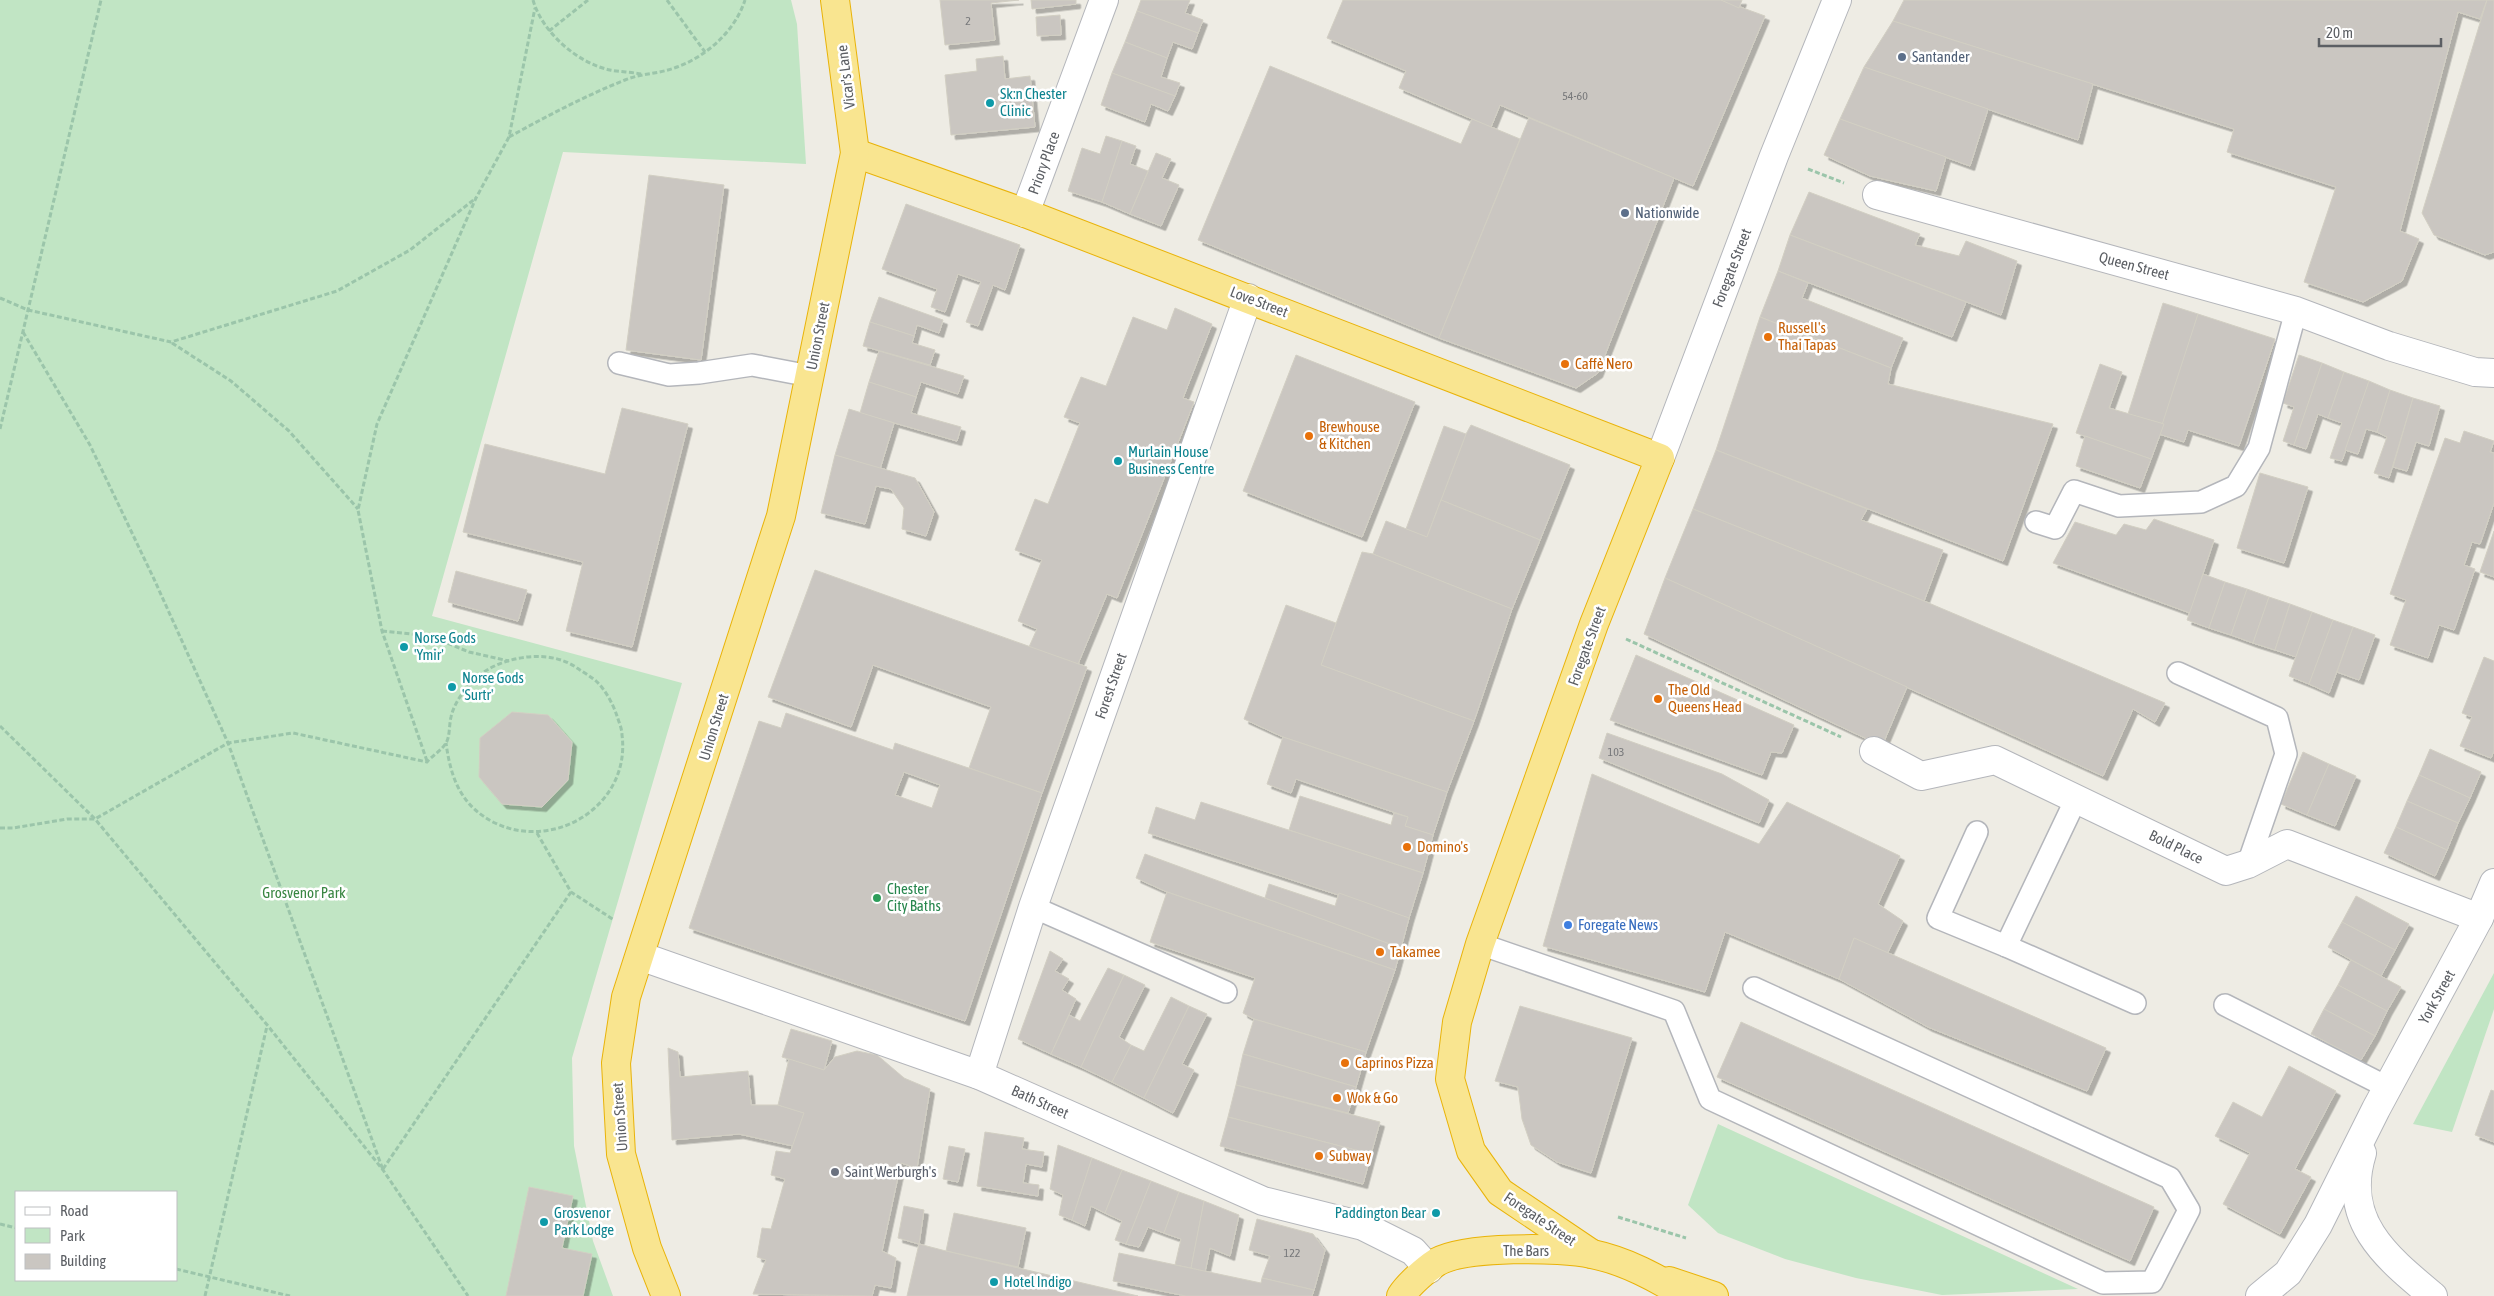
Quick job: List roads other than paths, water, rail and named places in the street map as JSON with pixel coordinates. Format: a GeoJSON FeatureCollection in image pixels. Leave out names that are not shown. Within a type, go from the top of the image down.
{"type":"FeatureCollection","features":[{"type":"Feature","properties":{"kind":"highway","name":"Vicar's Lane"},"geometry":{"type":"LineString","coordinates":[[836,0],[855,153]]}},
{"type":"Feature","properties":{"kind":"highway","name":"Love Street"},"geometry":{"type":"LineString","coordinates":[[855,153],[1025,213],[1660,458]]}},
{"type":"Feature","properties":{"kind":"highway","name":"Union Street"},"geometry":{"type":"LineString","coordinates":[[666,1296],[647,1248],[621,1154],[616,1063],[626,997],[781,516],[855,153]]}},
{"type":"Feature","properties":{"kind":"highway","name":"Foregate Street"},"geometry":{"type":"LineString","coordinates":[[1592,1254],[1500,1192],[1471,1151],[1450,1079],[1457,1022],[1480,944],[1594,624],[1660,458]]}},
{"type":"Feature","properties":{"kind":"highway","name":"The Bars"},"geometry":{"type":"LineString","coordinates":[[1401,1296],[1438,1261],[1466,1254],[1524,1248],[1592,1254],[1651,1275],[1686,1296]]}},
{"type":"Feature","properties":{"kind":"highway"},"geometry":{"type":"LineString","coordinates":[[1651,1275],[1714,1296]]}},
{"type":"Feature","properties":{"kind":"street","name":"Priory Place"},"geometry":{"type":"LineString","coordinates":[[1025,213],[1104,0]]}},
{"type":"Feature","properties":{"kind":"street","name":"Foregate Street"},"geometry":{"type":"LineString","coordinates":[[1660,458],[1774,156],[1837,0]]}},
{"type":"Feature","properties":{"kind":"street","name":"Queen Street"},"geometry":{"type":"LineString","coordinates":[[1878,195],[2296,312],[2389,346],[2475,372],[2494,373]]}},
{"type":"Feature","properties":{"kind":"street","name":"Forest Street"},"geometry":{"type":"LineString","coordinates":[[979,1075],[1033,907],[1248,298]]}},
{"type":"Feature","properties":{"kind":"street","name":"Bold Place"},"geometry":{"type":"LineString","coordinates":[[1874,751],[1921,776],[1995,760],[2226,871],[2248,864],[2288,844],[2479,918]]}},
{"type":"Feature","properties":{"kind":"street","name":"York Street"},"geometry":{"type":"LineString","coordinates":[[2381,1098],[2479,918],[2494,883]]}},
{"type":"Feature","properties":{"kind":"street","name":"Bath Street"},"geometry":{"type":"LineString","coordinates":[[640,956],[979,1075],[1263,1201],[1363,1226],[1413,1251],[1429,1269]]}},
{"type":"Feature","properties":{"kind":"street"},"geometry":{"type":"LineString","coordinates":[[2260,1296],[2288,1273],[2318,1225],[2381,1098]]}},
{"type":"Feature","properties":{"kind":"street"},"geometry":{"type":"LineString","coordinates":[[2381,1098],[2356,1173],[2359,1205],[2370,1234],[2387,1255],[2433,1296]]}},
{"type":"Feature","properties":{"kind":"lane"},"geometry":{"type":"LineString","coordinates":[[2036,522],[2056,528],[2074,491],[2119,506],[2201,502],[2236,486],[2259,448],[2296,312]]}},
{"type":"Feature","properties":{"kind":"lane"},"geometry":{"type":"LineString","coordinates":[[619,363],[669,375],[699,374],[752,365],[810,376]]}},
{"type":"Feature","properties":{"kind":"lane"},"geometry":{"type":"LineString","coordinates":[[2178,673],[2277,718],[2286,754],[2248,864]]}},
{"type":"Feature","properties":{"kind":"lane"},"geometry":{"type":"LineString","coordinates":[[2006,946],[2076,799]]}},
{"type":"Feature","properties":{"kind":"lane"},"geometry":{"type":"LineString","coordinates":[[1977,832],[1938,918],[2135,1003]]}},
{"type":"Feature","properties":{"kind":"lane"},"geometry":{"type":"LineString","coordinates":[[1033,907],[1226,992]]}},
{"type":"Feature","properties":{"kind":"lane"},"geometry":{"type":"LineString","coordinates":[[1480,944],[1674,1011],[1710,1099],[2103,1283],[2152,1282],[2189,1210],[2170,1178],[1754,988]]}},
{"type":"Feature","properties":{"kind":"lane"},"geometry":{"type":"LineString","coordinates":[[2225,1005],[2381,1098]]}},
{"type":"Feature","properties":{"kind":"place","name":"Santander"},"geometry":{"type":"Point","coordinates":[1902,57]}},
{"type":"Feature","properties":{"kind":"place","name":"Sk:n Chester Clinic"},"geometry":{"type":"Point","coordinates":[990,103]}},
{"type":"Feature","properties":{"kind":"place","name":"Nationwide"},"geometry":{"type":"Point","coordinates":[1625,213]}},
{"type":"Feature","properties":{"kind":"place","name":"Russell's Thai Tapas"},"geometry":{"type":"Point","coordinates":[1768,337]}},
{"type":"Feature","properties":{"kind":"place","name":"Caffè Nero"},"geometry":{"type":"Point","coordinates":[1565,364]}},
{"type":"Feature","properties":{"kind":"place","name":"Brewhouse & Kitchen"},"geometry":{"type":"Point","coordinates":[1309,436]}},
{"type":"Feature","properties":{"kind":"place","name":"Murlain House Business Centre"},"geometry":{"type":"Point","coordinates":[1118,461]}},
{"type":"Feature","properties":{"kind":"place","name":"Norse Gods 'Ymir'"},"geometry":{"type":"Point","coordinates":[404,647]}},
{"type":"Feature","properties":{"kind":"place","name":"Norse Gods 'Surtr'"},"geometry":{"type":"Point","coordinates":[452,687]}},
{"type":"Feature","properties":{"kind":"place","name":"The Old Queens Head"},"geometry":{"type":"Point","coordinates":[1658,699]}},
{"type":"Feature","properties":{"kind":"place","name":"Domino's"},"geometry":{"type":"Point","coordinates":[1407,847]}},
{"type":"Feature","properties":{"kind":"place","name":"Chester City Baths"},"geometry":{"type":"Point","coordinates":[877,898]}},
{"type":"Feature","properties":{"kind":"place","name":"Foregate News"},"geometry":{"type":"Point","coordinates":[1568,925]}},
{"type":"Feature","properties":{"kind":"place","name":"Takamee"},"geometry":{"type":"Point","coordinates":[1380,952]}},
{"type":"Feature","properties":{"kind":"place","name":"Caprinos Pizza"},"geometry":{"type":"Point","coordinates":[1345,1063]}},
{"type":"Feature","properties":{"kind":"place","name":"Wok & Go"},"geometry":{"type":"Point","coordinates":[1337,1098]}},
{"type":"Feature","properties":{"kind":"place","name":"Subway"},"geometry":{"type":"Point","coordinates":[1319,1156]}},
{"type":"Feature","properties":{"kind":"place","name":"Saint Werburgh's"},"geometry":{"type":"Point","coordinates":[835,1172]}},
{"type":"Feature","properties":{"kind":"place","name":"Paddington Bear"},"geometry":{"type":"Point","coordinates":[1436,1213]}},
{"type":"Feature","properties":{"kind":"place","name":"Grosvenor Park Lodge"},"geometry":{"type":"Point","coordinates":[544,1222]}},
{"type":"Feature","properties":{"kind":"place","name":"Hotel Indigo"},"geometry":{"type":"Point","coordinates":[994,1282]}},
{"type":"Feature","properties":{"kind":"park label","name":"Grosvenor Park"},"geometry":{"type":"Point","coordinates":[304,893]}}]}
